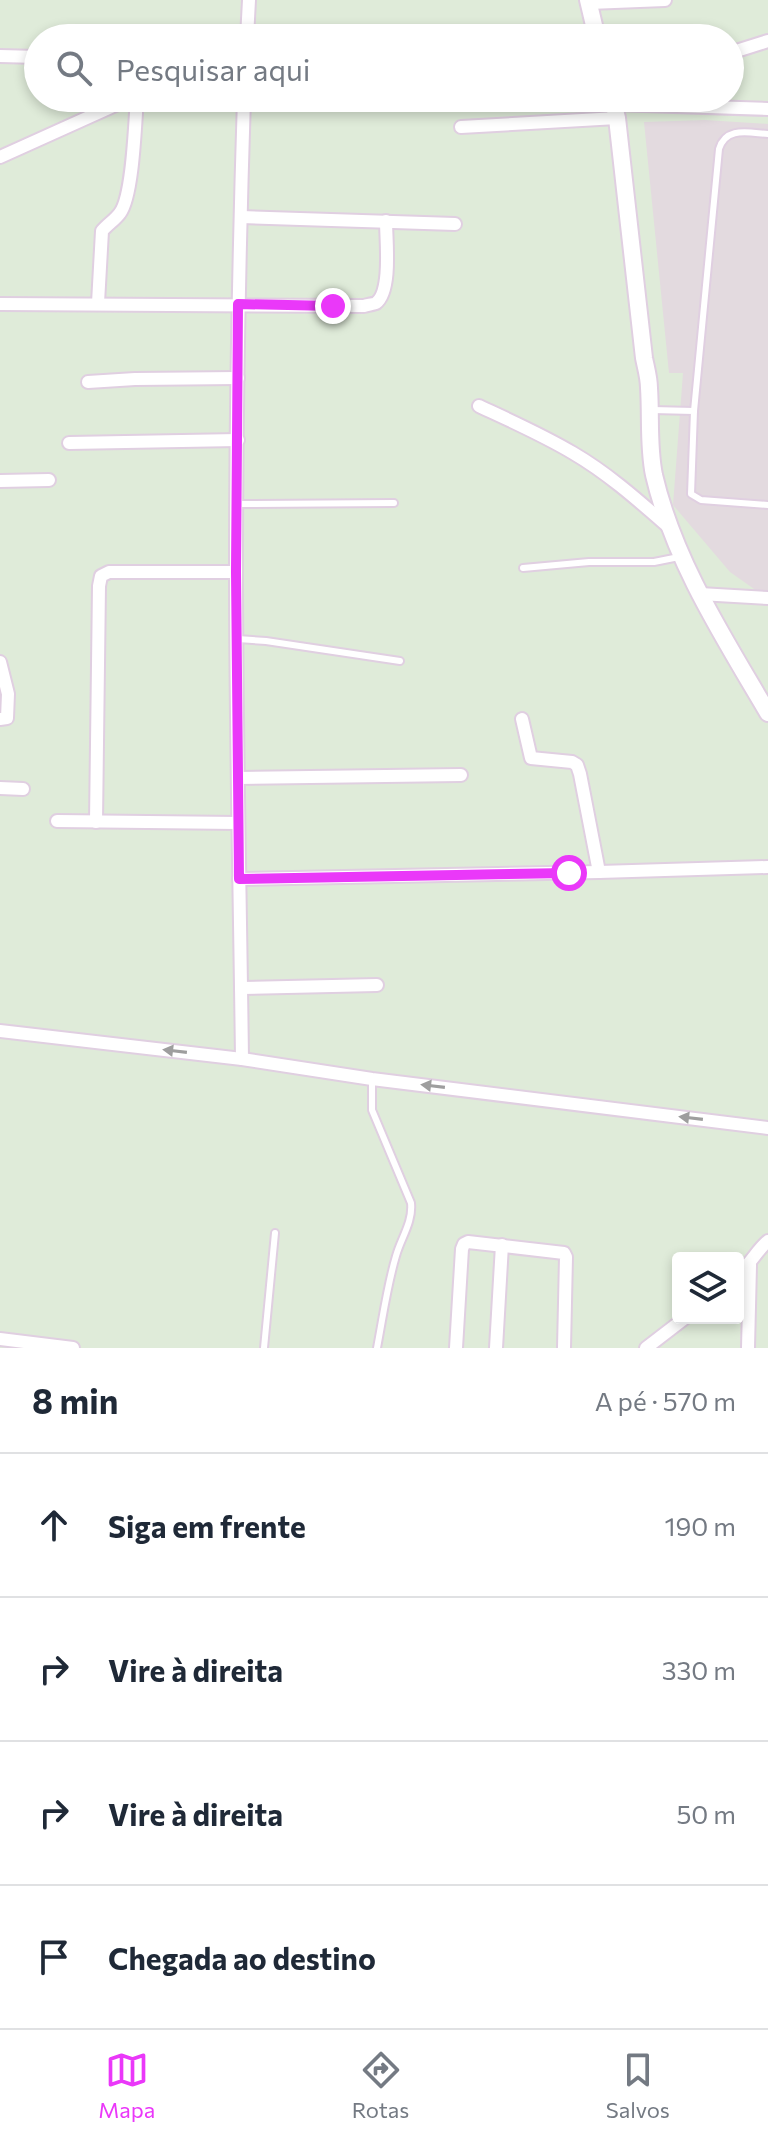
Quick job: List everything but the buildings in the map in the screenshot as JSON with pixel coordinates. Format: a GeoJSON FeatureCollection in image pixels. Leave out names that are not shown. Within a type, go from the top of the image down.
{"type":"FeatureCollection","features":[{"type":"Feature","properties":{"kind":"street"},"geometry":{"type":"LineString","coordinates":[[248,24],[249,0]]}},
{"type":"Feature","properties":{"kind":"street"},"geometry":{"type":"LineString","coordinates":[[594,24],[588,2],[665,0]]}},
{"type":"Feature","properties":{"kind":"street"},"geometry":{"type":"LineString","coordinates":[[744,49],[768,41]]}},
{"type":"Feature","properties":{"kind":"street"},"geometry":{"type":"LineString","coordinates":[[0,56],[24,57]]}},
{"type":"Feature","properties":{"kind":"street"},"geometry":{"type":"LineString","coordinates":[[744,109],[768,109]]}},
{"type":"Feature","properties":{"kind":"street"},"geometry":{"type":"LineString","coordinates":[[0,157],[102,112]]}},
{"type":"Feature","properties":{"kind":"street"},"geometry":{"type":"LineString","coordinates":[[98,303],[102,231],[119,215],[125,201],[131,170],[133,112]]}},
{"type":"Feature","properties":{"kind":"street"},"geometry":{"type":"LineString","coordinates":[[242,1059],[236,572],[238,304],[244,112]]}},
{"type":"Feature","properties":{"kind":"street"},"geometry":{"type":"LineString","coordinates":[[461,127],[576,112]]}},
{"type":"Feature","properties":{"kind":"street"},"geometry":{"type":"LineString","coordinates":[[615,112],[649,387],[654,475],[671,529],[700,594],[768,713]]}},
{"type":"Feature","properties":{"kind":"street"},"geometry":{"type":"LineString","coordinates":[[241,217],[455,224]]}},
{"type":"Feature","properties":{"kind":"street"},"geometry":{"type":"LineString","coordinates":[[0,304],[375,304],[382,296],[386,283],[386,221]]}},
{"type":"Feature","properties":{"kind":"street"},"geometry":{"type":"LineString","coordinates":[[88,382],[238,378]]}},
{"type":"Feature","properties":{"kind":"street"},"geometry":{"type":"LineString","coordinates":[[479,406],[575,454],[620,486],[671,529]]}},
{"type":"Feature","properties":{"kind":"street"},"geometry":{"type":"LineString","coordinates":[[69,443],[238,440]]}},
{"type":"Feature","properties":{"kind":"street"},"geometry":{"type":"LineString","coordinates":[[0,481],[49,480]]}},
{"type":"Feature","properties":{"kind":"street"},"geometry":{"type":"LineString","coordinates":[[96,822],[101,576],[109,572],[236,572]]}},
{"type":"Feature","properties":{"kind":"street"},"geometry":{"type":"LineString","coordinates":[[700,594],[768,598]]}},
{"type":"Feature","properties":{"kind":"street"},"geometry":{"type":"LineString","coordinates":[[0,662],[8,694],[7,718],[0,719]]}},
{"type":"Feature","properties":{"kind":"street"},"geometry":{"type":"LineString","coordinates":[[522,719],[531,758],[577,765],[599,872]]}},
{"type":"Feature","properties":{"kind":"street"},"geometry":{"type":"LineString","coordinates":[[238,778],[461,775]]}},
{"type":"Feature","properties":{"kind":"street"},"geometry":{"type":"LineString","coordinates":[[0,788],[23,789]]}},
{"type":"Feature","properties":{"kind":"street"},"geometry":{"type":"LineString","coordinates":[[57,821],[238,823]]}},
{"type":"Feature","properties":{"kind":"street"},"geometry":{"type":"LineString","coordinates":[[239,879],[768,867]]}},
{"type":"Feature","properties":{"kind":"street"},"geometry":{"type":"LineString","coordinates":[[241,988],[377,985]]}},
{"type":"Feature","properties":{"kind":"street"},"geometry":{"type":"LineString","coordinates":[[0,1031],[242,1059],[372,1079],[768,1128]]}},
{"type":"Feature","properties":{"kind":"street"},"geometry":{"type":"LineString","coordinates":[[748,1348],[750,1265],[758,1249],[768,1241]]}},
{"type":"Feature","properties":{"kind":"street"},"geometry":{"type":"LineString","coordinates":[[456,1348],[462,1249],[468,1242],[564,1253],[564,1348]]}},
{"type":"Feature","properties":{"kind":"street"},"geometry":{"type":"LineString","coordinates":[[496,1348],[502,1245]]}},
{"type":"Feature","properties":{"kind":"street"},"geometry":{"type":"LineString","coordinates":[[744,1270],[750,1265]]}},
{"type":"Feature","properties":{"kind":"street"},"geometry":{"type":"LineString","coordinates":[[646,1348],[677,1324]]}},
{"type":"Feature","properties":{"kind":"street"},"geometry":{"type":"LineString","coordinates":[[0,1339],[73,1348]]}},
{"type":"Feature","properties":{"kind":"lane"},"geometry":{"type":"LineString","coordinates":[[768,134],[733,132],[725,136],[719,149],[694,411],[691,494],[701,500],[768,505]]}},
{"type":"Feature","properties":{"kind":"lane"},"geometry":{"type":"LineString","coordinates":[[648,410],[694,411]]}},
{"type":"Feature","properties":{"kind":"lane"},"geometry":{"type":"LineString","coordinates":[[237,504],[394,503]]}},
{"type":"Feature","properties":{"kind":"lane"},"geometry":{"type":"LineString","coordinates":[[523,568],[589,562],[654,562],[682,556]]}},
{"type":"Feature","properties":{"kind":"lane"},"geometry":{"type":"LineString","coordinates":[[238,639],[400,661]]}},
{"type":"Feature","properties":{"kind":"lane"},"geometry":{"type":"LineString","coordinates":[[372,1079],[372,1110],[412,1212],[393,1265],[377,1348]]}},
{"type":"Feature","properties":{"kind":"lane"},"geometry":{"type":"LineString","coordinates":[[264,1348],[275,1233]]}},
{"type":"Feature","properties":{"kind":"shaded area"},"geometry":{"type":"Polygon","coordinates":[[[705,120],[768,124],[768,596],[730,572],[673,505],[683,373],[669,373],[644,122],[705,120]]]}},
{"type":"Feature","properties":{"kind":"route"},"geometry":{"type":"LineString","coordinates":[[333,306],[238,304],[236,572],[239,879],[569,873]]}}]}
